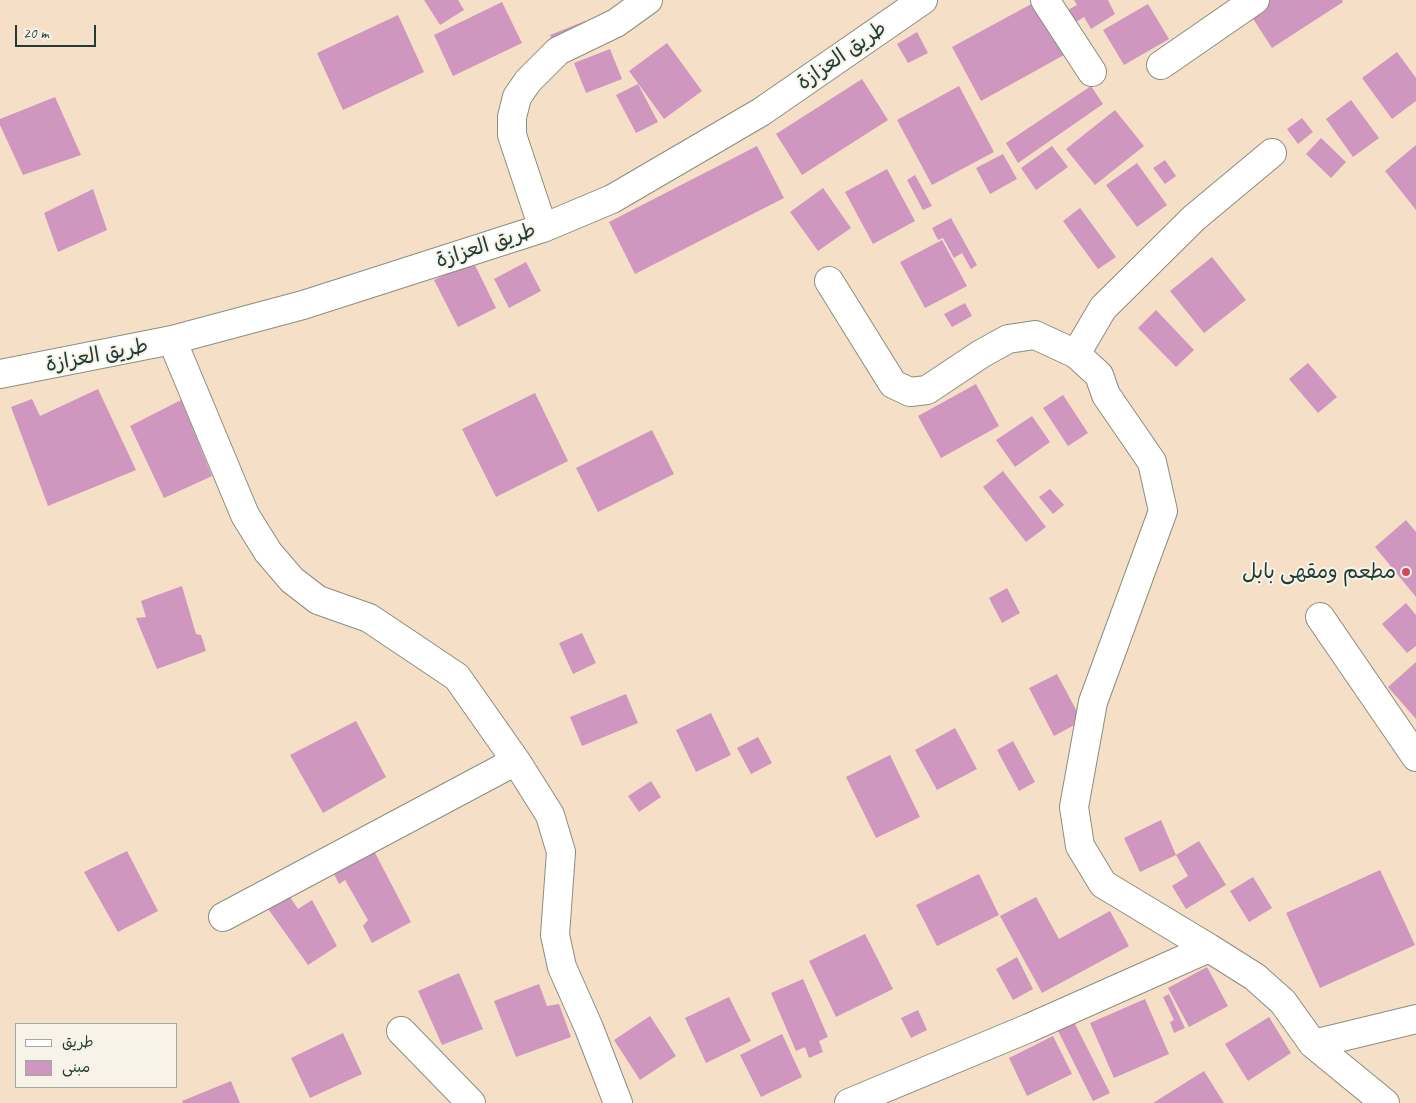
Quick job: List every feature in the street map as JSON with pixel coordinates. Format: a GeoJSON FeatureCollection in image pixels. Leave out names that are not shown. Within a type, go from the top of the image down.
{"type":"FeatureCollection","features":[{"type":"Feature","properties":{"kind":"street"},"geometry":{"type":"LineString","coordinates":[[543,228],[512,135],[512,117],[517,97],[528,81],[558,51],[616,23],[648,0]]}},
{"type":"Feature","properties":{"kind":"street","name":"طريق العزازة"},"geometry":{"type":"LineString","coordinates":[[0,374],[172,340],[303,305],[543,228],[612,198],[761,112],[923,0]]}},
{"type":"Feature","properties":{"kind":"street"},"geometry":{"type":"LineString","coordinates":[[1045,0],[1092,72]]}},
{"type":"Feature","properties":{"kind":"street"},"geometry":{"type":"LineString","coordinates":[[1161,65],[1255,0]]}},
{"type":"Feature","properties":{"kind":"street"},"geometry":{"type":"LineString","coordinates":[[1076,354],[1103,308],[1194,218],[1272,153]]}},
{"type":"Feature","properties":{"kind":"street"},"geometry":{"type":"LineString","coordinates":[[829,281],[893,384],[910,392],[927,390],[981,354],[1008,339],[1035,335],[1076,354],[1099,375],[1106,395],[1152,462],[1163,511],[1093,702],[1074,807],[1080,846],[1103,884],[1255,977],[1283,1002],[1313,1044],[1385,1103]]}},
{"type":"Feature","properties":{"kind":"street"},"geometry":{"type":"LineString","coordinates":[[172,340],[245,515],[268,552],[292,580],[318,600],[368,618],[457,677],[516,760],[550,815],[561,852],[555,935],[562,967],[590,1028],[618,1103]]}},
{"type":"Feature","properties":{"kind":"street"},"geometry":{"type":"LineString","coordinates":[[1320,617],[1416,757]]}},
{"type":"Feature","properties":{"kind":"street"},"geometry":{"type":"LineString","coordinates":[[223,918],[516,760]]}},
{"type":"Feature","properties":{"kind":"street"},"geometry":{"type":"LineString","coordinates":[[849,1103],[1028,1028],[1209,948]]}},
{"type":"Feature","properties":{"kind":"street"},"geometry":{"type":"LineString","coordinates":[[1313,1044],[1416,1019]]}},
{"type":"Feature","properties":{"kind":"street"},"geometry":{"type":"LineString","coordinates":[[401,1031],[471,1103]]}},
{"type":"Feature","properties":{"kind":"building"},"geometry":{"type":"Polygon","coordinates":[[[424,0],[458,0],[464,10],[440,25],[424,0]]]}},
{"type":"Feature","properties":{"kind":"building"},"geometry":{"type":"Polygon","coordinates":[[[1074,0],[1108,0],[1115,14],[1091,29],[1084,17],[1073,24],[1066,11],[1077,5],[1074,0]]]}},
{"type":"Feature","properties":{"kind":"building"},"geometry":{"type":"Polygon","coordinates":[[[1259,0],[1342,0],[1343,2],[1272,48],[1246,8],[1259,0]]]}},
{"type":"Feature","properties":{"kind":"building"},"geometry":{"type":"Polygon","coordinates":[[[502,2],[522,43],[453,76],[434,35],[502,2]]]}},
{"type":"Feature","properties":{"kind":"building"},"geometry":{"type":"Polygon","coordinates":[[[1035,2],[1064,55],[981,101],[952,47],[1035,2]]]}},
{"type":"Feature","properties":{"kind":"building"},"geometry":{"type":"Polygon","coordinates":[[[1148,4],[1169,39],[1124,65],[1103,30],[1148,4]]]}},
{"type":"Feature","properties":{"kind":"building"},"geometry":{"type":"Polygon","coordinates":[[[398,15],[424,72],[343,110],[317,53],[398,15]]]}},
{"type":"Feature","properties":{"kind":"building"},"geometry":{"type":"Polygon","coordinates":[[[585,21],[590,33],[556,48],[550,35],[585,21]]]}},
{"type":"Feature","properties":{"kind":"building"},"geometry":{"type":"Polygon","coordinates":[[[917,32],[928,53],[908,63],[897,44],[917,32]]]}},
{"type":"Feature","properties":{"kind":"building"},"geometry":{"type":"Polygon","coordinates":[[[667,43],[702,91],[664,119],[629,71],[667,43]]]}},
{"type":"Feature","properties":{"kind":"building"},"geometry":{"type":"Polygon","coordinates":[[[610,49],[622,79],[586,93],[574,63],[610,49]]]}},
{"type":"Feature","properties":{"kind":"building"},"geometry":{"type":"Polygon","coordinates":[[[1397,52],[1416,78],[1416,101],[1392,119],[1362,78],[1397,52]]]}},
{"type":"Feature","properties":{"kind":"building"},"geometry":{"type":"Polygon","coordinates":[[[862,79],[888,120],[802,175],[776,134],[862,79]]]}},
{"type":"Feature","properties":{"kind":"building"},"geometry":{"type":"Polygon","coordinates":[[[638,84],[658,122],[636,133],[616,95],[638,84]]]}},
{"type":"Feature","properties":{"kind":"building"},"geometry":{"type":"Polygon","coordinates":[[[959,86],[994,152],[932,185],[897,120],[959,86]]]}},
{"type":"Feature","properties":{"kind":"building"},"geometry":{"type":"Polygon","coordinates":[[[1091,86],[1103,104],[1018,163],[1006,143],[1091,86]]]}},
{"type":"Feature","properties":{"kind":"building"},"geometry":{"type":"Polygon","coordinates":[[[55,97],[81,155],[23,175],[0,125],[0,119],[55,97]]]}},
{"type":"Feature","properties":{"kind":"building"},"geometry":{"type":"Polygon","coordinates":[[[1351,100],[1379,138],[1353,157],[1326,119],[1351,100]]]}},
{"type":"Feature","properties":{"kind":"building"},"geometry":{"type":"Polygon","coordinates":[[[1115,110],[1144,146],[1095,185],[1066,149],[1115,110]]]}},
{"type":"Feature","properties":{"kind":"building"},"geometry":{"type":"Polygon","coordinates":[[[1302,118],[1313,132],[1298,144],[1287,129],[1302,118]]]}},
{"type":"Feature","properties":{"kind":"building"},"geometry":{"type":"Polygon","coordinates":[[[1321,138],[1346,162],[1331,178],[1306,154],[1321,138]]]}},
{"type":"Feature","properties":{"kind":"building"},"geometry":{"type":"Polygon","coordinates":[[[1416,145],[1416,210],[1385,171],[1416,145]]]}},
{"type":"Feature","properties":{"kind":"building"},"geometry":{"type":"Polygon","coordinates":[[[757,146],[784,198],[635,274],[609,222],[757,146]]]}},
{"type":"Feature","properties":{"kind":"building"},"geometry":{"type":"Polygon","coordinates":[[[1052,146],[1068,167],[1036,190],[1021,168],[1052,146]]]}},
{"type":"Feature","properties":{"kind":"building"},"geometry":{"type":"Polygon","coordinates":[[[1003,154],[1017,179],[990,194],[976,168],[1003,154]]]}},
{"type":"Feature","properties":{"kind":"building"},"geometry":{"type":"Polygon","coordinates":[[[1165,160],[1176,176],[1165,184],[1153,168],[1165,160]]]}},
{"type":"Feature","properties":{"kind":"building"},"geometry":{"type":"Polygon","coordinates":[[[1137,163],[1167,205],[1137,227],[1106,185],[1137,163]]]}},
{"type":"Feature","properties":{"kind":"building"},"geometry":{"type":"Polygon","coordinates":[[[887,169],[915,221],[873,244],[845,192],[887,169]]]}},
{"type":"Feature","properties":{"kind":"building"},"geometry":{"type":"Polygon","coordinates":[[[915,175],[932,206],[923,210],[907,180],[915,175]]]}},
{"type":"Feature","properties":{"kind":"building"},"geometry":{"type":"Polygon","coordinates":[[[823,188],[851,228],[818,251],[790,212],[823,188]]]}},
{"type":"Feature","properties":{"kind":"building"},"geometry":{"type":"Polygon","coordinates":[[[93,189],[107,230],[58,252],[44,213],[93,189]]]}},
{"type":"Feature","properties":{"kind":"building"},"geometry":{"type":"Polygon","coordinates":[[[1080,208],[1116,257],[1098,269],[1063,221],[1080,208]]]}},
{"type":"Feature","properties":{"kind":"building"},"geometry":{"type":"Polygon","coordinates":[[[951,218],[977,265],[971,269],[962,253],[954,258],[943,238],[938,240],[932,228],[951,218]]]}},
{"type":"Feature","properties":{"kind":"building"},"geometry":{"type":"Polygon","coordinates":[[[942,240],[967,286],[925,308],[900,262],[942,240]]]}},
{"type":"Feature","properties":{"kind":"building"},"geometry":{"type":"Polygon","coordinates":[[[1212,257],[1246,300],[1204,333],[1170,291],[1212,257]]]}},
{"type":"Feature","properties":{"kind":"building"},"geometry":{"type":"Polygon","coordinates":[[[473,261],[496,308],[458,327],[434,280],[473,261]]]}},
{"type":"Feature","properties":{"kind":"building"},"geometry":{"type":"Polygon","coordinates":[[[526,262],[541,291],[509,308],[494,279],[526,262]]]}},
{"type":"Feature","properties":{"kind":"building"},"geometry":{"type":"Polygon","coordinates":[[[965,303],[972,316],[952,327],[944,314],[965,303]]]}},
{"type":"Feature","properties":{"kind":"building"},"geometry":{"type":"Polygon","coordinates":[[[1156,310],[1194,350],[1176,367],[1138,328],[1156,310]]]}},
{"type":"Feature","properties":{"kind":"building"},"geometry":{"type":"Polygon","coordinates":[[[1308,363],[1337,397],[1318,413],[1289,379],[1308,363]]]}},
{"type":"Feature","properties":{"kind":"building"},"geometry":{"type":"Polygon","coordinates":[[[976,384],[999,426],[941,458],[918,416],[976,384]]]}},
{"type":"Feature","properties":{"kind":"building"},"geometry":{"type":"Polygon","coordinates":[[[98,389],[136,470],[48,506],[11,407],[32,399],[40,416],[98,389]]]}},
{"type":"Feature","properties":{"kind":"building"},"geometry":{"type":"Polygon","coordinates":[[[535,393],[568,461],[496,497],[462,429],[535,393]]]}},
{"type":"Feature","properties":{"kind":"building"},"geometry":{"type":"Polygon","coordinates":[[[1063,395],[1088,433],[1068,446],[1043,408],[1063,395]]]}},
{"type":"Feature","properties":{"kind":"building"},"geometry":{"type":"Polygon","coordinates":[[[181,400],[212,476],[164,498],[130,426],[181,400]]]}},
{"type":"Feature","properties":{"kind":"building"},"geometry":{"type":"Polygon","coordinates":[[[1032,416],[1050,442],[1015,467],[996,440],[1032,416]]]}},
{"type":"Feature","properties":{"kind":"building"},"geometry":{"type":"Polygon","coordinates":[[[652,430],[674,474],[598,512],[576,468],[652,430]]]}},
{"type":"Feature","properties":{"kind":"building"},"geometry":{"type":"Polygon","coordinates":[[[1003,471],[1046,527],[1026,542],[983,487],[1003,471]]]}},
{"type":"Feature","properties":{"kind":"building"},"geometry":{"type":"Polygon","coordinates":[[[1050,489],[1064,505],[1053,514],[1039,497],[1050,489]]]}},
{"type":"Feature","properties":{"kind":"building","name":"مطعم ومقهى بابل"},"geometry":{"type":"Polygon","coordinates":[[[1406,520],[1416,532],[1416,597],[1375,547],[1406,520]]]}},
{"type":"Feature","properties":{"kind":"building"},"geometry":{"type":"Polygon","coordinates":[[[182,586],[196,634],[201,635],[206,651],[157,669],[136,618],[146,617],[141,601],[182,586]]]}},
{"type":"Feature","properties":{"kind":"building"},"geometry":{"type":"Polygon","coordinates":[[[1007,588],[1020,613],[1002,623],[989,598],[1007,588]]]}},
{"type":"Feature","properties":{"kind":"building"},"geometry":{"type":"Polygon","coordinates":[[[1406,603],[1416,615],[1416,646],[1407,653],[1382,624],[1406,603]]]}},
{"type":"Feature","properties":{"kind":"building"},"geometry":{"type":"Polygon","coordinates":[[[582,633],[596,663],[573,674],[559,643],[582,633]]]}},
{"type":"Feature","properties":{"kind":"building"},"geometry":{"type":"Polygon","coordinates":[[[1416,662],[1416,719],[1388,687],[1416,662]]]}},
{"type":"Feature","properties":{"kind":"building"},"geometry":{"type":"Polygon","coordinates":[[[1057,674],[1082,721],[1054,736],[1029,688],[1057,674]]]}},
{"type":"Feature","properties":{"kind":"building"},"geometry":{"type":"Polygon","coordinates":[[[626,694],[638,723],[582,746],[570,717],[626,694]]]}},
{"type":"Feature","properties":{"kind":"building"},"geometry":{"type":"Polygon","coordinates":[[[711,713],[731,755],[696,772],[676,730],[711,713]]]}},
{"type":"Feature","properties":{"kind":"building"},"geometry":{"type":"Polygon","coordinates":[[[356,721],[386,777],[323,813],[290,755],[356,721]]]}},
{"type":"Feature","properties":{"kind":"building"},"geometry":{"type":"Polygon","coordinates":[[[955,728],[977,769],[937,790],[915,750],[955,728]]]}},
{"type":"Feature","properties":{"kind":"building"},"geometry":{"type":"Polygon","coordinates":[[[758,737],[772,763],[751,774],[737,748],[758,737]]]}},
{"type":"Feature","properties":{"kind":"building"},"geometry":{"type":"Polygon","coordinates":[[[1013,741],[1035,782],[1019,791],[997,750],[1013,741]]]}},
{"type":"Feature","properties":{"kind":"building"},"geometry":{"type":"Polygon","coordinates":[[[890,755],[920,817],[876,838],[846,777],[890,755]]]}},
{"type":"Feature","properties":{"kind":"building"},"geometry":{"type":"Polygon","coordinates":[[[651,781],[661,797],[639,812],[628,796],[651,781]]]}},
{"type":"Feature","properties":{"kind":"building"},"geometry":{"type":"Polygon","coordinates":[[[1161,820],[1176,855],[1140,872],[1124,838],[1161,820]]]}},
{"type":"Feature","properties":{"kind":"building"},"geometry":{"type":"Polygon","coordinates":[[[1199,841],[1226,885],[1186,909],[1172,886],[1188,876],[1176,855],[1199,841]]]}},
{"type":"Feature","properties":{"kind":"building"},"geometry":{"type":"Polygon","coordinates":[[[372,847],[411,922],[372,943],[363,926],[368,920],[345,880],[339,884],[331,868],[372,847]]]}},
{"type":"Feature","properties":{"kind":"building"},"geometry":{"type":"Polygon","coordinates":[[[127,851],[158,911],[118,932],[84,872],[127,851]]]}},
{"type":"Feature","properties":{"kind":"building"},"geometry":{"type":"Polygon","coordinates":[[[1380,870],[1415,945],[1320,988],[1286,913],[1380,870]]]}},
{"type":"Feature","properties":{"kind":"building"},"geometry":{"type":"Polygon","coordinates":[[[979,874],[999,915],[937,946],[916,905],[979,874]]]}},
{"type":"Feature","properties":{"kind":"building"},"geometry":{"type":"Polygon","coordinates":[[[1253,877],[1272,908],[1249,922],[1230,891],[1253,877]]]}},
{"type":"Feature","properties":{"kind":"building"},"geometry":{"type":"Polygon","coordinates":[[[288,894],[298,909],[312,900],[337,946],[308,965],[266,906],[288,894]]]}},
{"type":"Feature","properties":{"kind":"building"},"geometry":{"type":"Polygon","coordinates":[[[1036,897],[1059,939],[1110,911],[1129,946],[1042,993],[1000,916],[1036,897]]]}},
{"type":"Feature","properties":{"kind":"building"},"geometry":{"type":"Polygon","coordinates":[[[865,934],[893,989],[836,1017],[809,961],[865,934]]]}},
{"type":"Feature","properties":{"kind":"building"},"geometry":{"type":"Polygon","coordinates":[[[1017,957],[1033,989],[1013,1000],[996,969],[1017,957]]]}},
{"type":"Feature","properties":{"kind":"building"},"geometry":{"type":"Polygon","coordinates":[[[1207,967],[1228,1006],[1189,1027],[1168,988],[1207,967]]]}},
{"type":"Feature","properties":{"kind":"building"},"geometry":{"type":"Polygon","coordinates":[[[459,973],[483,1029],[442,1045],[418,991],[459,973]]]}},
{"type":"Feature","properties":{"kind":"building"},"geometry":{"type":"Polygon","coordinates":[[[803,979],[828,1037],[819,1041],[823,1052],[809,1058],[805,1047],[796,1051],[771,993],[803,979]]]}},
{"type":"Feature","properties":{"kind":"building"},"geometry":{"type":"Polygon","coordinates":[[[539,984],[547,1006],[559,1004],[571,1037],[516,1057],[494,1001],[539,984]]]}},
{"type":"Feature","properties":{"kind":"building"},"geometry":{"type":"Polygon","coordinates":[[[1169,994],[1185,1028],[1174,1033],[1170,1022],[1174,1020],[1163,997],[1169,994]]]}},
{"type":"Feature","properties":{"kind":"building"},"geometry":{"type":"Polygon","coordinates":[[[729,997],[751,1041],[706,1063],[685,1018],[729,997]]]}},
{"type":"Feature","properties":{"kind":"building"},"geometry":{"type":"Polygon","coordinates":[[[1145,999],[1169,1054],[1114,1078],[1090,1023],[1145,999]]]}},
{"type":"Feature","properties":{"kind":"building"},"geometry":{"type":"Polygon","coordinates":[[[918,1010],[927,1030],[911,1038],[901,1018],[918,1010]]]}},
{"type":"Feature","properties":{"kind":"building"},"geometry":{"type":"Polygon","coordinates":[[[650,1016],[676,1056],[640,1080],[614,1040],[650,1016]]]}},
{"type":"Feature","properties":{"kind":"building"},"geometry":{"type":"Polygon","coordinates":[[[1269,1017],[1291,1053],[1248,1081],[1225,1044],[1269,1017]]]}},
{"type":"Feature","properties":{"kind":"building"},"geometry":{"type":"Polygon","coordinates":[[[1074,1022],[1110,1093],[1093,1101],[1058,1031],[1074,1022]]]}},
{"type":"Feature","properties":{"kind":"building"},"geometry":{"type":"Polygon","coordinates":[[[343,1033],[362,1074],[310,1098],[291,1058],[343,1033]]]}},
{"type":"Feature","properties":{"kind":"building"},"geometry":{"type":"Polygon","coordinates":[[[782,1034],[802,1077],[761,1097],[740,1055],[782,1034]]]}},
{"type":"Feature","properties":{"kind":"building"},"geometry":{"type":"Polygon","coordinates":[[[1053,1036],[1072,1074],[1027,1096],[1009,1058],[1053,1036]]]}},
{"type":"Feature","properties":{"kind":"building"},"geometry":{"type":"Polygon","coordinates":[[[1204,1071],[1224,1103],[1153,1103],[1204,1071]]]}},
{"type":"Feature","properties":{"kind":"building"},"geometry":{"type":"Polygon","coordinates":[[[231,1081],[240,1103],[183,1103],[182,1101],[231,1081]]]}},
{"type":"Feature","properties":{"kind":"place","name":"مطعم ومقهى بابل"},"geometry":{"type":"Point","coordinates":[1406,572]}}]}
